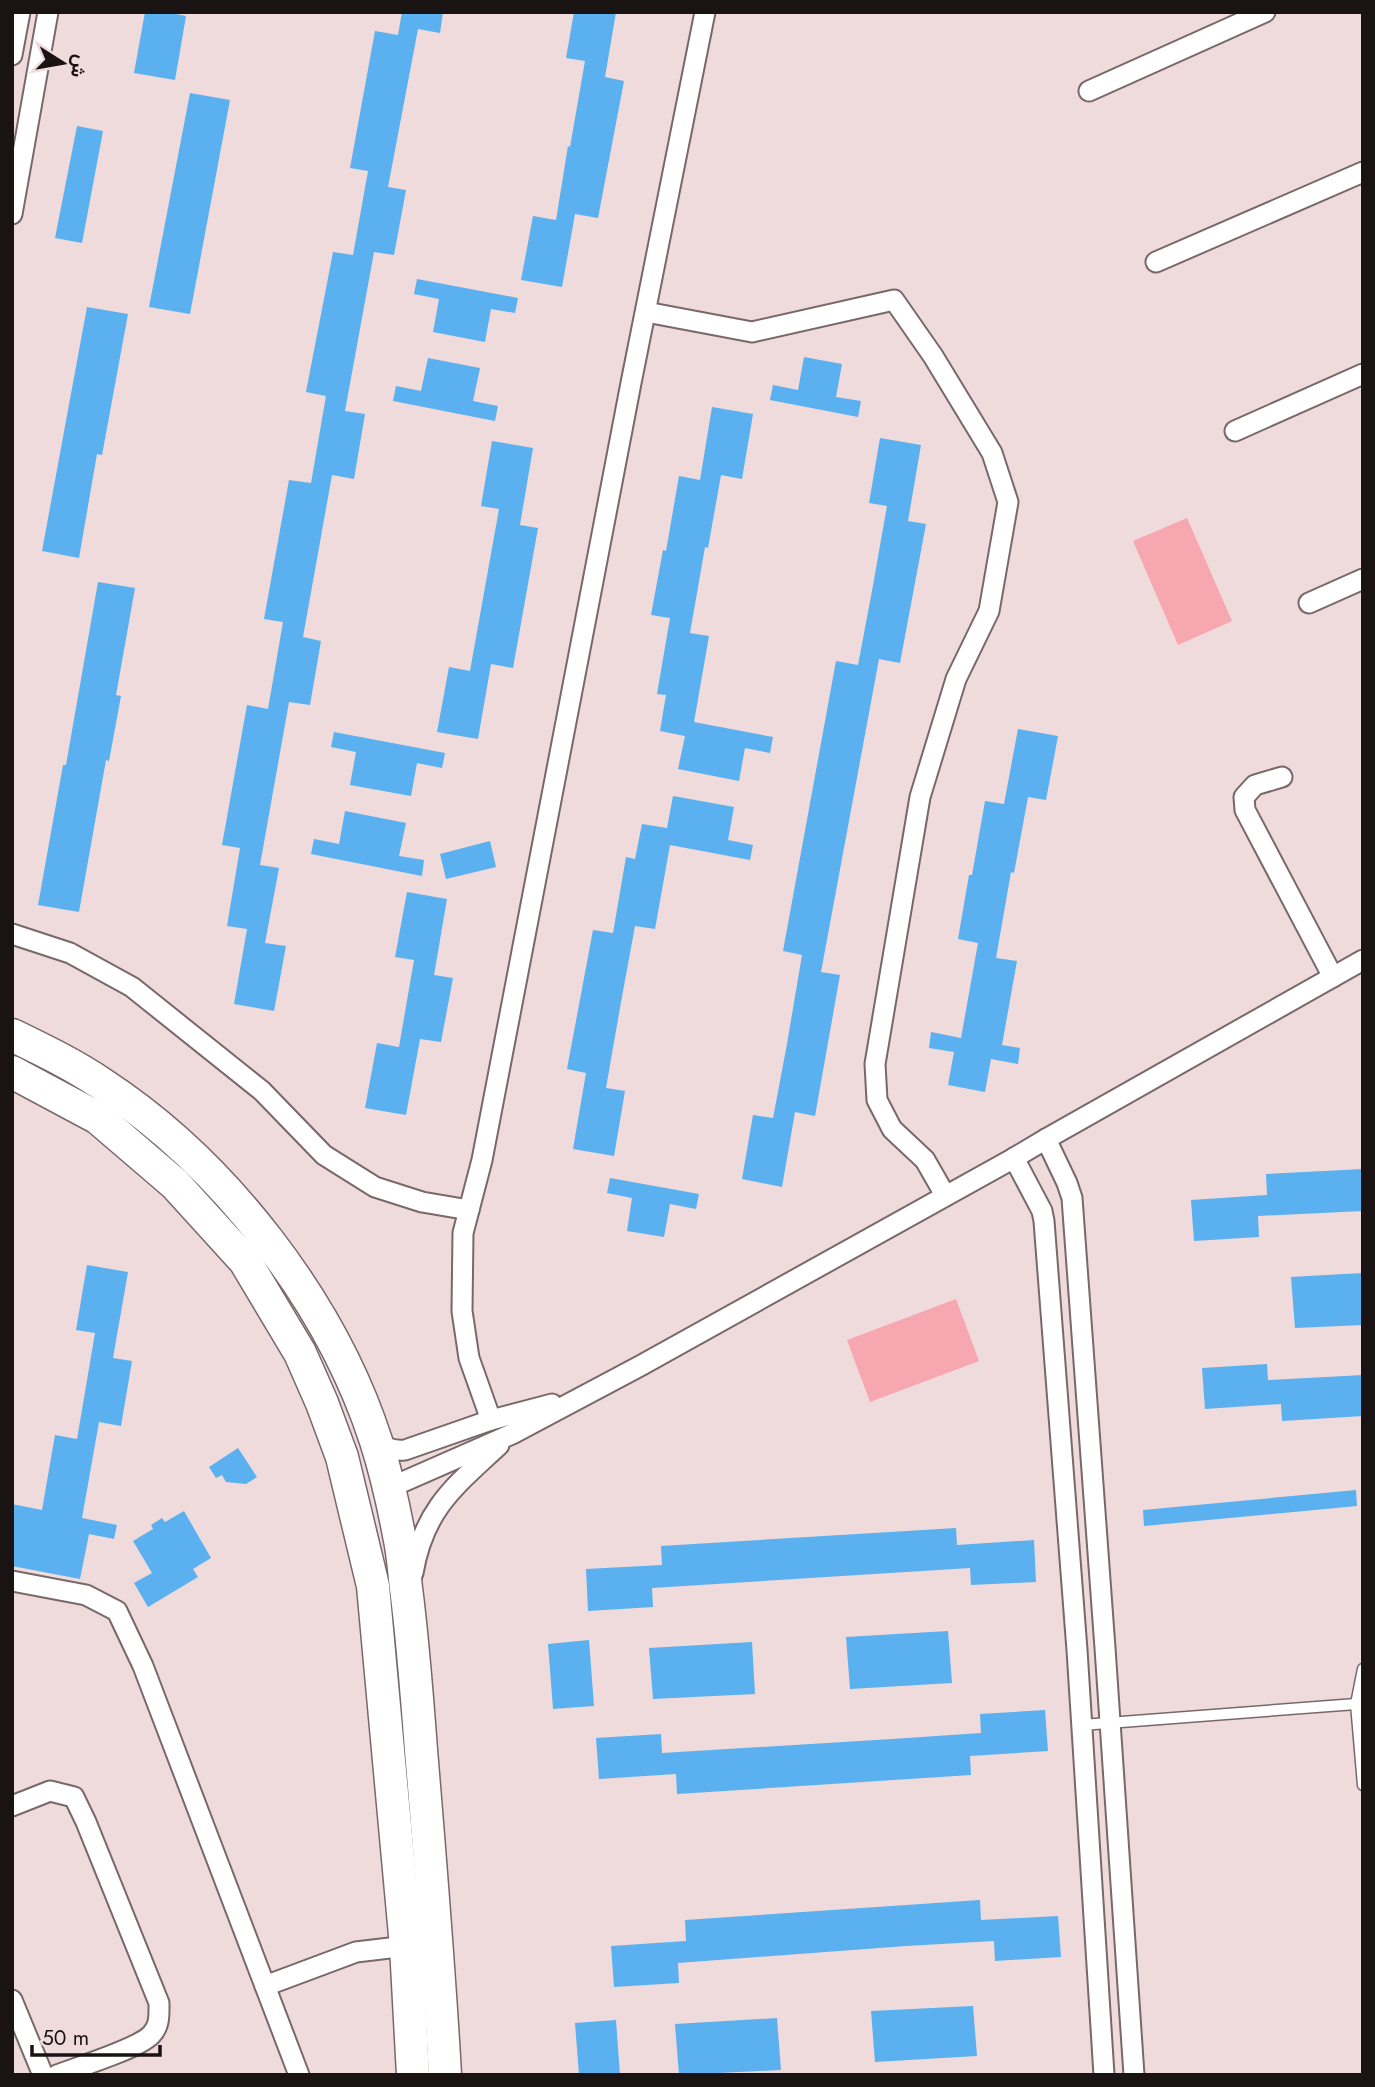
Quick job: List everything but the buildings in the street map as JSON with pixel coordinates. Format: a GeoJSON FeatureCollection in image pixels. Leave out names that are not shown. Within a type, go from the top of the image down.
{"type":"FeatureCollection","features":[{"type":"Feature","properties":{"kind":"main road"},"geometry":{"type":"LineString","coordinates":[[12,1035],[103,1084],[180,1145],[220,1183],[286,1264],[337,1349],[375,1439],[400,1538],[410,1616],[437,1944],[444,2075]]}},
{"type":"Feature","properties":{"kind":"main road"},"geometry":{"type":"LineString","coordinates":[[21,1078],[98,1118],[174,1185],[245,1261],[300,1353],[322,1403],[342,1457],[373,1586],[406,1946],[414,2075]]}},
{"type":"Feature","properties":{"kind":"street"},"geometry":{"type":"LineString","coordinates":[[12,55],[20,12]]}},
{"type":"Feature","properties":{"kind":"street"},"geometry":{"type":"LineString","coordinates":[[12,214],[48,12]]}},
{"type":"Feature","properties":{"kind":"street"},"geometry":{"type":"LineString","coordinates":[[491,1420],[469,1358],[462,1311],[463,1233],[482,1160],[705,12]]}},
{"type":"Feature","properties":{"kind":"street"},"geometry":{"type":"LineString","coordinates":[[1089,91],[1265,12]]}},
{"type":"Feature","properties":{"kind":"street"},"geometry":{"type":"LineString","coordinates":[[1156,262],[1363,172]]}},
{"type":"Feature","properties":{"kind":"street"},"geometry":{"type":"LineString","coordinates":[[646,312],[752,332],[894,299],[933,356],[992,453],[1009,502],[989,611],[956,679],[920,797],[875,1063],[877,1100],[892,1129],[925,1160],[945,1195]]}},
{"type":"Feature","properties":{"kind":"street"},"geometry":{"type":"LineString","coordinates":[[1235,431],[1363,374]]}},
{"type":"Feature","properties":{"kind":"street"},"geometry":{"type":"LineString","coordinates":[[1309,603],[1363,579]]}},
{"type":"Feature","properties":{"kind":"street"},"geometry":{"type":"LineString","coordinates":[[1282,777],[1255,785],[1244,797],[1245,810],[1333,977]]}},
{"type":"Feature","properties":{"kind":"street"},"geometry":{"type":"LineString","coordinates":[[12,934],[70,953],[132,987],[262,1091],[324,1155],[375,1187],[422,1202],[469,1210]]}},
{"type":"Feature","properties":{"kind":"street"},"geometry":{"type":"LineString","coordinates":[[389,1488],[512,1434],[640,1366],[1363,960]]}},
{"type":"Feature","properties":{"kind":"street"},"geometry":{"type":"LineString","coordinates":[[1046,1139],[1072,1198],[1134,2075]]}},
{"type":"Feature","properties":{"kind":"street"},"geometry":{"type":"LineString","coordinates":[[1014,1158],[1042,1211],[1044,1221],[1082,1725],[1104,2075]]}},
{"type":"Feature","properties":{"kind":"street"},"geometry":{"type":"LineString","coordinates":[[375,1439],[387,1448],[405,1450],[491,1420],[580,1397]]}},
{"type":"Feature","properties":{"kind":"street"},"geometry":{"type":"LineString","coordinates":[[410,1616],[412,1577],[417,1549],[425,1528],[452,1489],[512,1434]]}},
{"type":"Feature","properties":{"kind":"street"},"geometry":{"type":"LineString","coordinates":[[12,1581],[86,1595],[117,1611],[143,1666],[299,2075]]}},
{"type":"Feature","properties":{"kind":"street"},"geometry":{"type":"LineString","coordinates":[[12,1806],[50,1791],[74,1797],[159,2003],[159,2020],[151,2035],[134,2045],[57,2075]]}},
{"type":"Feature","properties":{"kind":"street"},"geometry":{"type":"LineString","coordinates":[[265,1986],[356,1952],[437,1944]]}},
{"type":"Feature","properties":{"kind":"street"},"geometry":{"type":"LineString","coordinates":[[12,2000],[43,2075]]}},
{"type":"Feature","properties":{"kind":"lane"},"geometry":{"type":"LineString","coordinates":[[1363,1669],[1356,1704],[1363,1785]]}},
{"type":"Feature","properties":{"kind":"lane"},"geometry":{"type":"LineString","coordinates":[[1082,1725],[1356,1704]]}},
{"type":"Feature","properties":{"kind":"shaded area"},"geometry":{"type":"Polygon","coordinates":[[[1187,518],[1232,621],[1178,645],[1133,541],[1187,518]]]}},
{"type":"Feature","properties":{"kind":"shaded area"},"geometry":{"type":"Polygon","coordinates":[[[956,1299],[979,1361],[870,1402],[847,1340],[956,1299]]]}}]}
